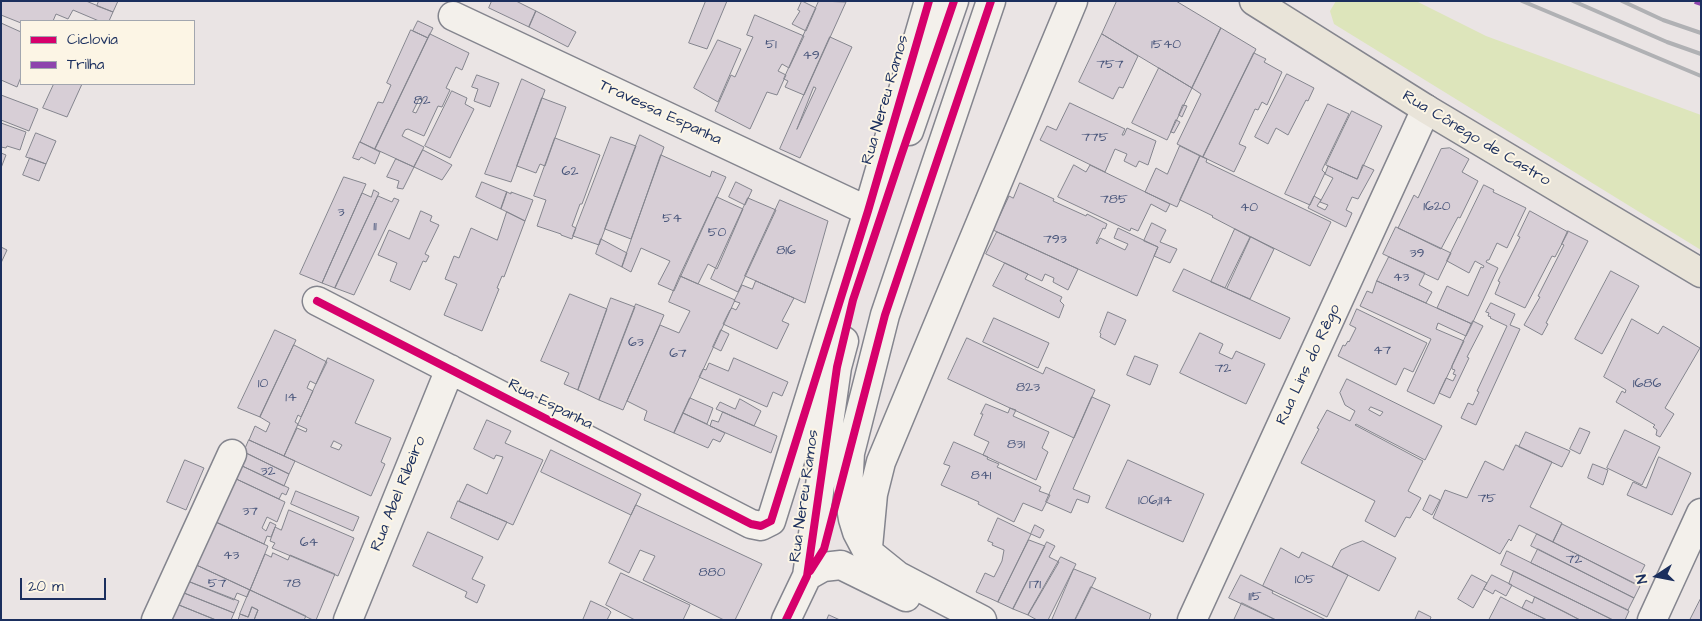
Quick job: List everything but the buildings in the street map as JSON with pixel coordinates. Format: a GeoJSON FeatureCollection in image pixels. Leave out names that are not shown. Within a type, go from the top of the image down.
{"type":"FeatureCollection","features":[{"type":"Feature","properties":{"kind":"main road","name":"Rua Cônego de Castro"},"geometry":{"type":"LineString","coordinates":[[1254,1],[1426,110],[1701,273]]}},
{"type":"Feature","properties":{"kind":"street","name":"Rua Nereu Ramos"},"geometry":{"type":"LineString","coordinates":[[771,521],[868,211],[929,1]]}},
{"type":"Feature","properties":{"kind":"street","name":"Rua Nereu Ramos"},"geometry":{"type":"LineString","coordinates":[[786,620],[807,576],[837,367],[853,300],[900,156],[954,1]]}},
{"type":"Feature","properties":{"kind":"street"},"geometry":{"type":"LineString","coordinates":[[975,616],[898,576],[867,551],[857,532],[848,489],[850,453],[885,316],[991,1]]}},
{"type":"Feature","properties":{"kind":"street"},"geometry":{"type":"LineString","coordinates":[[867,551],[873,494],[881,462],[1073,1]]}},
{"type":"Feature","properties":{"kind":"street","name":"Travessa Espanha"},"geometry":{"type":"LineString","coordinates":[[453,16],[868,211]]}},
{"type":"Feature","properties":{"kind":"street","name":"Rua Lins do Rêgo"},"geometry":{"type":"LineString","coordinates":[[1192,620],[1426,110]]}},
{"type":"Feature","properties":{"kind":"street","name":"Rua Espanha"},"geometry":{"type":"LineString","coordinates":[[317,301],[751,524],[761,526],[771,521]]}},
{"type":"Feature","properties":{"kind":"street","name":"Rua Abel Ribeiro"},"geometry":{"type":"LineString","coordinates":[[348,620],[450,369]]}},
{"type":"Feature","properties":{"kind":"street"},"geometry":{"type":"LineString","coordinates":[[156,620],[232,454]]}},
{"type":"Feature","properties":{"kind":"street"},"geometry":{"type":"LineString","coordinates":[[1652,620],[1701,513]]}},
{"type":"Feature","properties":{"kind":"street"},"geometry":{"type":"LineString","coordinates":[[807,576],[823,567],[841,565],[908,598],[975,616]]}},
{"type":"Feature","properties":{"kind":"green space"},"geometry":{"type":"Polygon","coordinates":[[[1336,1],[1416,1],[1486,36],[1701,115],[1701,250],[1334,24],[1330,11],[1336,1]]]}},
{"type":"Feature","properties":{"kind":"railway"},"geometry":{"type":"LineString","coordinates":[[1522,1],[1701,76]]}},
{"type":"Feature","properties":{"kind":"railway"},"geometry":{"type":"LineString","coordinates":[[1573,1],[1667,42],[1701,54]]}},
{"type":"Feature","properties":{"kind":"railway"},"geometry":{"type":"LineString","coordinates":[[1622,1],[1663,20],[1701,33]]}},
{"type":"Feature","properties":{"kind":"marked path"},"geometry":{"type":"LineString","coordinates":[[1695,1],[1701,3]]}},
{"type":"Feature","properties":{"kind":"cycle path"},"geometry":{"type":"LineString","coordinates":[[317,301],[751,524],[761,526],[771,521],[868,211],[929,1]]}},
{"type":"Feature","properties":{"kind":"cycle path"},"geometry":{"type":"LineString","coordinates":[[786,620],[807,576],[837,367],[853,300],[954,1]]}},
{"type":"Feature","properties":{"kind":"cycle path"},"geometry":{"type":"LineString","coordinates":[[810,571],[824,549],[885,315],[991,1]]}}]}
